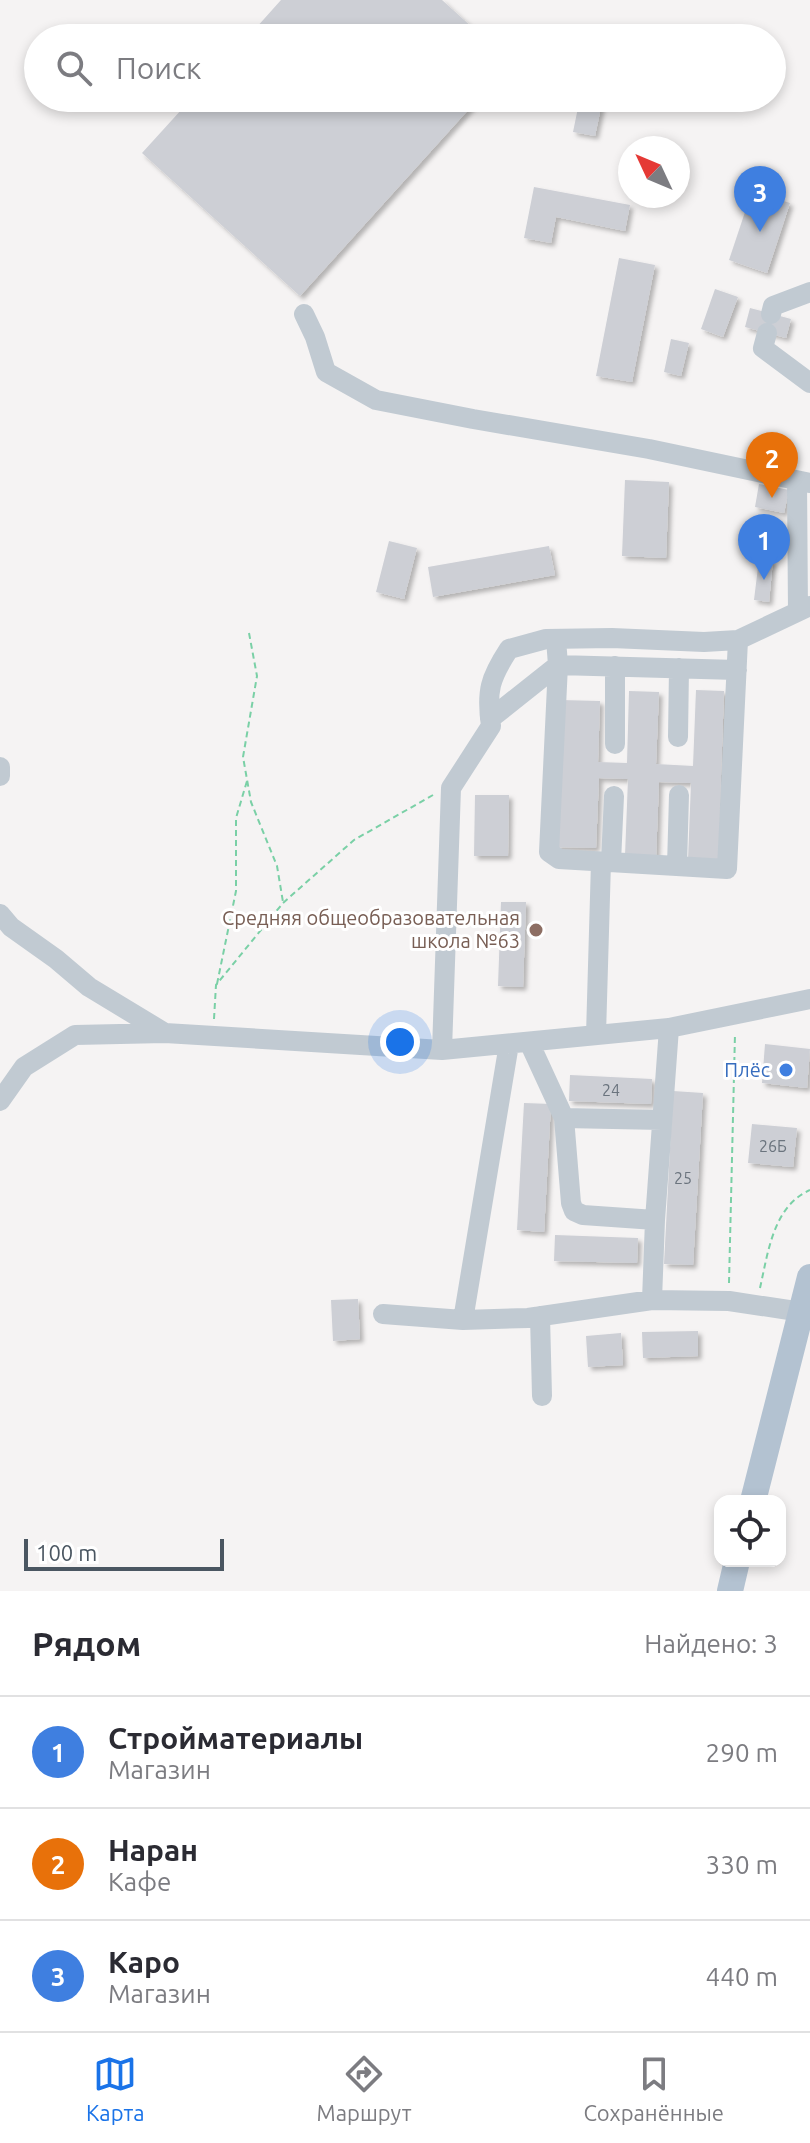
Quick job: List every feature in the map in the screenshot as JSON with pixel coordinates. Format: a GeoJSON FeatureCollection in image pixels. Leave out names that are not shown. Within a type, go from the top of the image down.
{"type":"FeatureCollection","features":[{"type":"Feature","properties":{"kind":"main road"},"geometry":{"type":"LineString","coordinates":[[755,1495],[810,1277]]}},
{"type":"Feature","properties":{"kind":"main road"},"geometry":{"type":"LineString","coordinates":[[730,1591],[736,1567]]}},
{"type":"Feature","properties":{"kind":"street"},"geometry":{"type":"LineString","coordinates":[[810,292],[773,306],[763,348],[810,383]]}},
{"type":"Feature","properties":{"kind":"street"},"geometry":{"type":"LineString","coordinates":[[304,314],[326,372],[376,400],[649,449],[804,482],[804,608],[738,640],[556,639],[509,649],[493,673],[487,699],[491,726],[451,788],[442,1050]]}},
{"type":"Feature","properties":{"kind":"street"},"geometry":{"type":"LineString","coordinates":[[556,639],[558,665],[549,852],[559,859],[727,869],[738,640]]}},
{"type":"Feature","properties":{"kind":"street"},"geometry":{"type":"LineString","coordinates":[[490,719],[558,665],[737,670]]}},
{"type":"Feature","properties":{"kind":"street"},"geometry":{"type":"LineString","coordinates":[[615,666],[615,744]]}},
{"type":"Feature","properties":{"kind":"street"},"geometry":{"type":"LineString","coordinates":[[678,737],[679,668]]}},
{"type":"Feature","properties":{"kind":"street"},"geometry":{"type":"LineString","coordinates":[[0,767],[0,776]]}},
{"type":"Feature","properties":{"kind":"street"},"geometry":{"type":"LineString","coordinates":[[677,866],[679,795]]}},
{"type":"Feature","properties":{"kind":"street"},"geometry":{"type":"LineString","coordinates":[[596,1035],[606,862],[614,796]]}},
{"type":"Feature","properties":{"kind":"street"},"geometry":{"type":"LineString","coordinates":[[0,914],[11,927],[89,987],[165,1033]]}},
{"type":"Feature","properties":{"kind":"street"},"geometry":{"type":"LineString","coordinates":[[0,1101],[24,1067],[75,1035],[165,1033],[442,1050],[669,1028],[810,999]]}},
{"type":"Feature","properties":{"kind":"street"},"geometry":{"type":"LineString","coordinates":[[652,1300],[669,1028]]}},
{"type":"Feature","properties":{"kind":"street"},"geometry":{"type":"LineString","coordinates":[[519,1043],[564,1118],[574,1211],[583,1215],[655,1220]]}},
{"type":"Feature","properties":{"kind":"street"},"geometry":{"type":"LineString","coordinates":[[463,1320],[519,1043]]}},
{"type":"Feature","properties":{"kind":"street"},"geometry":{"type":"LineString","coordinates":[[564,1118],[662,1120]]}},
{"type":"Feature","properties":{"kind":"street"},"geometry":{"type":"LineString","coordinates":[[383,1314],[463,1320],[540,1316],[652,1300],[729,1301],[802,1312]]}},
{"type":"Feature","properties":{"kind":"street"},"geometry":{"type":"LineString","coordinates":[[540,1316],[542,1396]]}},
{"type":"Feature","properties":{"kind":"path"},"geometry":{"type":"LineString","coordinates":[[249,633],[257,676],[243,757],[251,802],[277,866],[283,903]]}},
{"type":"Feature","properties":{"kind":"path"},"geometry":{"type":"LineString","coordinates":[[216,985],[283,903],[354,840],[457,779]]}},
{"type":"Feature","properties":{"kind":"path"},"geometry":{"type":"LineString","coordinates":[[213,1036],[216,985],[236,891],[236,818],[247,780]]}},
{"type":"Feature","properties":{"kind":"path"},"geometry":{"type":"LineString","coordinates":[[729,1301],[736,1050],[733,1013]]}},
{"type":"Feature","properties":{"kind":"path"},"geometry":{"type":"LineString","coordinates":[[755,1305],[775,1228],[786,1209],[810,1190]]}},
{"type":"Feature","properties":{"kind":"building"},"geometry":{"type":"Polygon","coordinates":[[[281,0],[442,0],[469,24],[260,24],[281,0]]]}},
{"type":"Feature","properties":{"kind":"building"},"geometry":{"type":"Polygon","coordinates":[[[179,112],[466,112],[300,296],[142,153],[179,112]]]}},
{"type":"Feature","properties":{"kind":"building"},"geometry":{"type":"Polygon","coordinates":[[[577,112],[600,112],[595,136],[573,132],[577,112]]]}},
{"type":"Feature","properties":{"kind":"building"},"geometry":{"type":"Polygon","coordinates":[[[534,187],[618,203],[618,208],[629,208],[625,231],[556,217],[551,243],[524,238],[534,187]]]}},
{"type":"Feature","properties":{"kind":"building"},"geometry":{"type":"Polygon","coordinates":[[[752,191],[790,203],[767,273],[729,260],[752,191]]]}},
{"type":"Feature","properties":{"kind":"building"},"geometry":{"type":"Polygon","coordinates":[[[619,258],[655,265],[632,382],[596,376],[619,258]]]}},
{"type":"Feature","properties":{"kind":"building"},"geometry":{"type":"Polygon","coordinates":[[[715,289],[738,297],[723,337],[701,329],[715,289]]]}},
{"type":"Feature","properties":{"kind":"building"},"geometry":{"type":"Polygon","coordinates":[[[750,308],[791,319],[786,338],[745,327],[750,308]]]}},
{"type":"Feature","properties":{"kind":"building"},"geometry":{"type":"Polygon","coordinates":[[[671,339],[689,343],[681,376],[664,372],[671,339]]]}},
{"type":"Feature","properties":{"kind":"building"},"geometry":{"type":"Polygon","coordinates":[[[625,480],[669,482],[666,558],[622,556],[625,480]]]}},
{"type":"Feature","properties":{"kind":"building"},"geometry":{"type":"Polygon","coordinates":[[[759,484],[789,490],[784,513],[755,507],[759,484]]]}},
{"type":"Feature","properties":{"kind":"building"},"geometry":{"type":"Polygon","coordinates":[[[389,541],[417,548],[404,599],[376,592],[389,541]]]}},
{"type":"Feature","properties":{"kind":"building"},"geometry":{"type":"Polygon","coordinates":[[[549,546],[555,575],[433,597],[428,567],[549,546]]]}},
{"type":"Feature","properties":{"kind":"building"},"geometry":{"type":"Polygon","coordinates":[[[759,559],[773,560],[769,602],[754,600],[759,559]]]}},
{"type":"Feature","properties":{"kind":"building"},"geometry":{"type":"Polygon","coordinates":[[[696,690],[724,691],[718,861],[688,860],[691,783],[659,782],[656,858],[625,856],[628,779],[599,778],[596,848],[555,847],[560,700],[600,701],[598,762],[627,763],[629,691],[659,692],[656,764],[693,766],[696,690]]]}},
{"type":"Feature","properties":{"kind":"building"},"geometry":{"type":"Polygon","coordinates":[[[475,795],[509,795],[508,856],[474,856],[475,795]]]}},
{"type":"Feature","properties":{"kind":"building"},"geometry":{"type":"Polygon","coordinates":[[[501,902],[526,902],[523,987],[498,986],[501,902]]]}},
{"type":"Feature","properties":{"kind":"building","name":"Плёс"},"geometry":{"type":"Polygon","coordinates":[[[765,1044],[810,1049],[807,1088],[762,1083],[765,1044]]]}},
{"type":"Feature","properties":{"kind":"building"},"geometry":{"type":"Polygon","coordinates":[[[570,1075],[652,1079],[651,1104],[569,1101],[570,1075]]]}},
{"type":"Feature","properties":{"kind":"building"},"geometry":{"type":"Polygon","coordinates":[[[673,1091],[703,1093],[693,1265],[664,1264],[673,1091]]]}},
{"type":"Feature","properties":{"kind":"building"},"geometry":{"type":"Polygon","coordinates":[[[524,1103],[551,1104],[544,1232],[517,1230],[524,1103]]]}},
{"type":"Feature","properties":{"kind":"building"},"geometry":{"type":"Polygon","coordinates":[[[752,1124],[797,1128],[793,1167],[748,1163],[752,1124]]]}},
{"type":"Feature","properties":{"kind":"building"},"geometry":{"type":"Polygon","coordinates":[[[555,1235],[638,1238],[637,1263],[554,1261],[555,1235]]]}},
{"type":"Feature","properties":{"kind":"building"},"geometry":{"type":"Polygon","coordinates":[[[358,1299],[360,1339],[333,1341],[331,1300],[358,1299]]]}},
{"type":"Feature","properties":{"kind":"building"},"geometry":{"type":"Polygon","coordinates":[[[698,1331],[698,1356],[643,1358],[642,1332],[698,1331]]]}},
{"type":"Feature","properties":{"kind":"building"},"geometry":{"type":"Polygon","coordinates":[[[621,1333],[623,1365],[588,1367],[586,1336],[621,1333]]]}},
{"type":"Feature","properties":{"kind":"place","name":"Каро"},"geometry":{"type":"Point","coordinates":[760,232]}},
{"type":"Feature","properties":{"kind":"place","name":"Наран"},"geometry":{"type":"Point","coordinates":[772,498]}},
{"type":"Feature","properties":{"kind":"place","name":"Стройматериалы"},"geometry":{"type":"Point","coordinates":[764,580]}},
{"type":"Feature","properties":{"kind":"place","name":"Средняя общеобразовательная школа №63"},"geometry":{"type":"Point","coordinates":[536,930]}},
{"type":"Feature","properties":{"kind":"place","name":"Плёс"},"geometry":{"type":"Point","coordinates":[786,1070]}}]}
